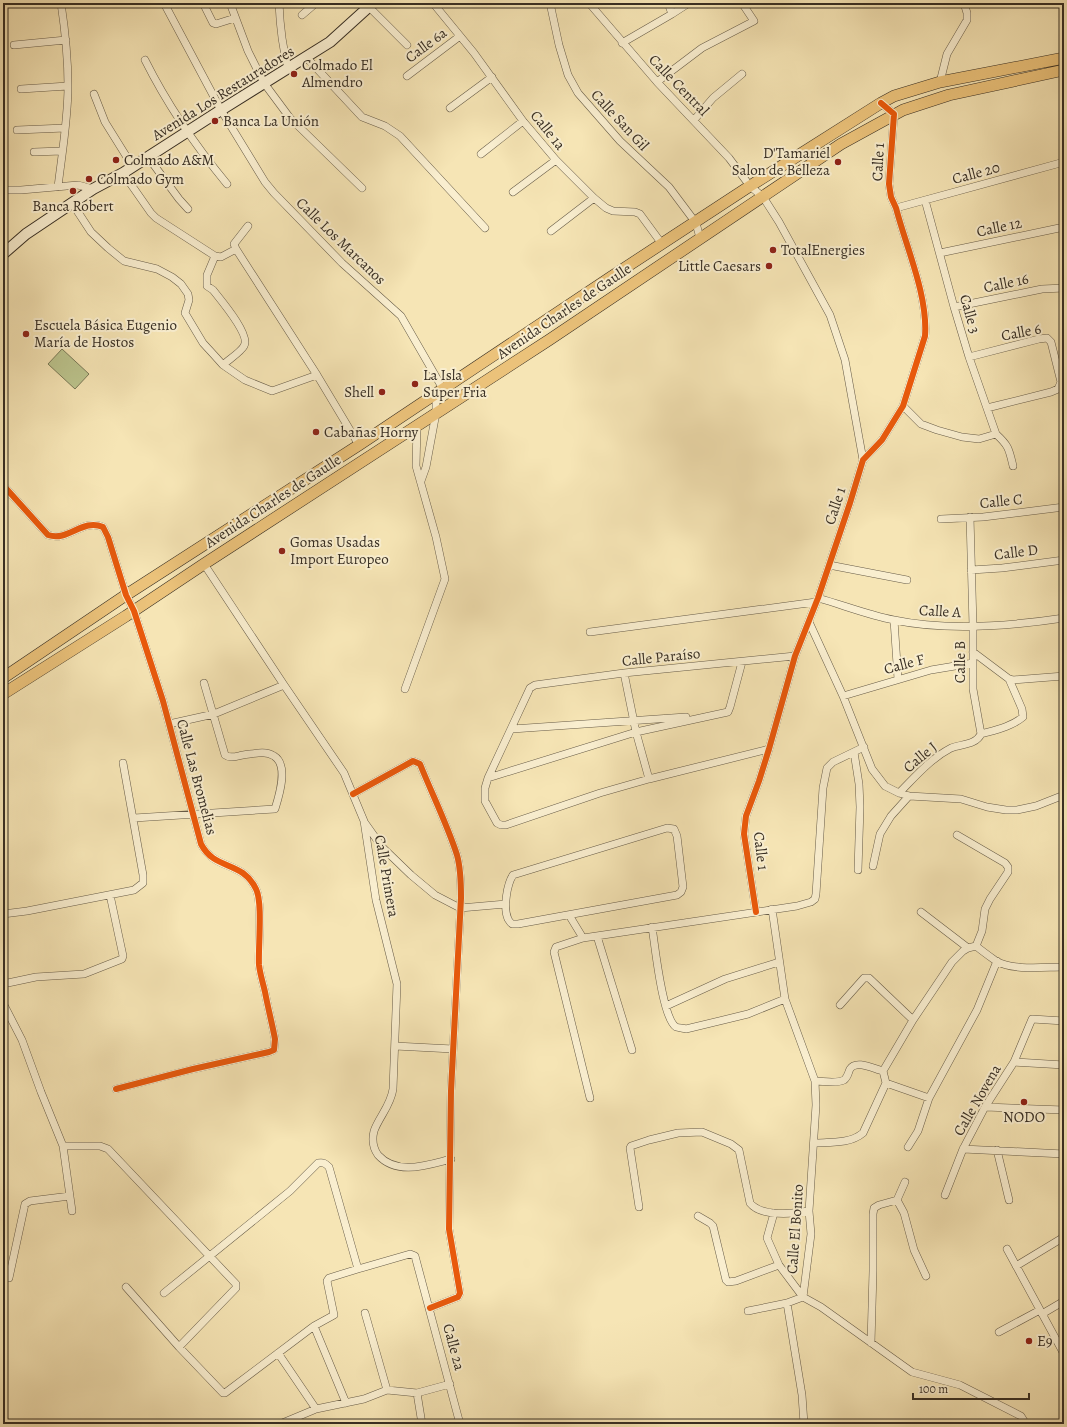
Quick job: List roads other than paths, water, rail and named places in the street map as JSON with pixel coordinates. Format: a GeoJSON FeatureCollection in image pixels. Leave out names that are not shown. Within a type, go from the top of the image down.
{"type":"FeatureCollection","features":[{"type":"Feature","properties":{"kind":"main road","name":"Avenida Charles de Gaulle"},"geometry":{"type":"LineString","coordinates":[[3,678],[126,595],[358,445],[611,277],[881,103],[894,96],[940,82],[1064,58]]}},
{"type":"Feature","properties":{"kind":"main road","name":"Avenida Charles de Gaulle"},"geometry":{"type":"LineString","coordinates":[[3,694],[134,611],[549,340],[842,144],[894,114],[949,95],[1064,70]]}},
{"type":"Feature","properties":{"kind":"street"},"geometry":{"type":"LineString","coordinates":[[58,187],[68,86],[66,40],[61,3]]}},
{"type":"Feature","properties":{"kind":"street","name":"Calle Los Marcanos"},"geometry":{"type":"LineString","coordinates":[[164,3],[220,110],[265,182],[342,264],[401,316],[440,391]]}},
{"type":"Feature","properties":{"kind":"street"},"geometry":{"type":"LineString","coordinates":[[203,3],[211,19],[216,24],[235,18]]}},
{"type":"Feature","properties":{"kind":"street"},"geometry":{"type":"LineString","coordinates":[[230,3],[248,51],[264,83],[290,118],[362,188]]}},
{"type":"Feature","properties":{"kind":"street"},"geometry":{"type":"LineString","coordinates":[[279,3],[280,30],[288,68]]}},
{"type":"Feature","properties":{"kind":"street"},"geometry":{"type":"LineString","coordinates":[[302,15],[316,3]]}},
{"type":"Feature","properties":{"kind":"street","name":"Calle 1a"},"geometry":{"type":"LineString","coordinates":[[433,3],[492,77],[523,121],[556,160],[606,208],[613,211],[635,212],[640,214],[662,244]]}},
{"type":"Feature","properties":{"kind":"street","name":"Calle San Gil"},"geometry":{"type":"LineString","coordinates":[[550,3],[559,45],[568,75],[578,93],[620,141],[669,187],[696,222],[700,238]]}},
{"type":"Feature","properties":{"kind":"street","name":"Calle Central"},"geometry":{"type":"LineString","coordinates":[[589,3],[657,82],[729,158],[750,186],[763,197],[795,249],[830,315],[845,360],[863,460]]}},
{"type":"Feature","properties":{"kind":"street"},"geometry":{"type":"LineString","coordinates":[[668,3],[672,14]]}},
{"type":"Feature","properties":{"kind":"street"},"geometry":{"type":"LineString","coordinates":[[622,43],[689,3]]}},
{"type":"Feature","properties":{"kind":"street"},"geometry":{"type":"LineString","coordinates":[[657,82],[702,48],[754,21],[742,3]]}},
{"type":"Feature","properties":{"kind":"street"},"geometry":{"type":"LineString","coordinates":[[940,82],[947,54],[967,20],[967,12],[964,3]]}},
{"type":"Feature","properties":{"kind":"street"},"geometry":{"type":"LineString","coordinates":[[371,5],[407,45]]}},
{"type":"Feature","properties":{"kind":"street","name":"Avenida Los Restauradores"},"geometry":{"type":"LineString","coordinates":[[3,254],[26,234],[93,189],[133,167],[220,110],[307,58],[330,42],[371,5]]}},
{"type":"Feature","properties":{"kind":"street","name":"Calle 6a"},"geometry":{"type":"LineString","coordinates":[[407,76],[460,36]]}},
{"type":"Feature","properties":{"kind":"street"},"geometry":{"type":"LineString","coordinates":[[14,45],[66,40]]}},
{"type":"Feature","properties":{"kind":"street"},"geometry":{"type":"LineString","coordinates":[[307,58],[362,117],[385,126],[400,136],[486,228]]}},
{"type":"Feature","properties":{"kind":"street"},"geometry":{"type":"LineString","coordinates":[[145,60],[159,88],[187,132],[227,184]]}},
{"type":"Feature","properties":{"kind":"street"},"geometry":{"type":"LineString","coordinates":[[694,120],[713,98],[742,74]]}},
{"type":"Feature","properties":{"kind":"street"},"geometry":{"type":"LineString","coordinates":[[450,108],[492,77]]}},
{"type":"Feature","properties":{"kind":"street"},"geometry":{"type":"LineString","coordinates":[[21,89],[68,86]]}},
{"type":"Feature","properties":{"kind":"street"},"geometry":{"type":"LineString","coordinates":[[94,94],[105,122],[133,167]]}},
{"type":"Feature","properties":{"kind":"street"},"geometry":{"type":"LineString","coordinates":[[881,103],[894,114]]}},
{"type":"Feature","properties":{"kind":"street","name":"Calle 1"},"geometry":{"type":"LineString","coordinates":[[756,912],[744,834],[744,823],[769,749],[795,656],[817,600],[863,460],[882,440],[903,406],[925,336],[926,325],[921,294],[888,184],[894,114]]}},
{"type":"Feature","properties":{"kind":"street"},"geometry":{"type":"LineString","coordinates":[[481,154],[523,121]]}},
{"type":"Feature","properties":{"kind":"street"},"geometry":{"type":"LineString","coordinates":[[17,130],[65,128]]}},
{"type":"Feature","properties":{"kind":"street"},"geometry":{"type":"LineString","coordinates":[[34,152],[62,151]]}},
{"type":"Feature","properties":{"kind":"street"},"geometry":{"type":"LineString","coordinates":[[148,157],[188,209]]}},
{"type":"Feature","properties":{"kind":"street"},"geometry":{"type":"LineString","coordinates":[[514,192],[556,160]]}},
{"type":"Feature","properties":{"kind":"street","name":"Calle 20"},"geometry":{"type":"LineString","coordinates":[[896,208],[1064,162]]}},
{"type":"Feature","properties":{"kind":"street"},"geometry":{"type":"LineString","coordinates":[[123,173],[153,216],[214,256],[221,257],[236,249]]}},
{"type":"Feature","properties":{"kind":"street"},"geometry":{"type":"LineString","coordinates":[[3,190],[78,185],[93,189]]}},
{"type":"Feature","properties":{"kind":"street"},"geometry":{"type":"LineString","coordinates":[[551,231],[594,198]]}},
{"type":"Feature","properties":{"kind":"street","name":"Calle 3"},"geometry":{"type":"LineString","coordinates":[[925,200],[954,308],[969,357],[996,434]]}},
{"type":"Feature","properties":{"kind":"street"},"geometry":{"type":"LineString","coordinates":[[72,203],[91,232],[124,261],[157,269],[181,284],[188,294],[189,300],[185,313],[203,343],[223,365],[245,380],[272,391],[317,375]]}},
{"type":"Feature","properties":{"kind":"street"},"geometry":{"type":"LineString","coordinates":[[248,226],[234,244],[236,249],[317,375],[358,445]]}},
{"type":"Feature","properties":{"kind":"street","name":"Calle 12"},"geometry":{"type":"LineString","coordinates":[[940,253],[1064,227]]}},
{"type":"Feature","properties":{"kind":"street"},"geometry":{"type":"LineString","coordinates":[[214,256],[207,275],[207,286],[217,295],[242,330],[246,340],[244,346],[223,365]]}},
{"type":"Feature","properties":{"kind":"street","name":"Calle 16"},"geometry":{"type":"LineString","coordinates":[[954,308],[1042,289],[1064,288]]}},
{"type":"Feature","properties":{"kind":"street","name":"Calle 6"},"geometry":{"type":"LineString","coordinates":[[969,357],[1039,339],[1047,338],[1051,342],[1061,382],[1058,389],[987,408]]}},
{"type":"Feature","properties":{"kind":"street"},"geometry":{"type":"LineString","coordinates":[[421,481],[426,467],[440,391]]}},
{"type":"Feature","properties":{"kind":"street"},"geometry":{"type":"LineString","coordinates":[[903,406],[922,424],[937,430],[979,439],[996,434],[1010,449],[1013,466]]}},
{"type":"Feature","properties":{"kind":"street"},"geometry":{"type":"LineString","coordinates":[[405,689],[446,579],[416,466],[417,426]]}},
{"type":"Feature","properties":{"kind":"street","name":"Calle Las Bromelias"},"geometry":{"type":"LineString","coordinates":[[3,486],[48,534],[54,537],[61,536],[87,525],[96,524],[103,527],[108,537],[126,595],[134,611],[169,724],[201,844],[209,856],[216,861],[241,871],[249,878],[257,890],[259,966],[275,1039],[274,1050],[116,1089]]}},
{"type":"Feature","properties":{"kind":"street","name":"Calle C"},"geometry":{"type":"LineString","coordinates":[[941,519],[1064,507]]}},
{"type":"Feature","properties":{"kind":"street","name":"Calle B"},"geometry":{"type":"LineString","coordinates":[[970,517],[973,689],[980,734]]}},
{"type":"Feature","properties":{"kind":"street","name":"Calle D"},"geometry":{"type":"LineString","coordinates":[[971,570],[1002,568],[1064,560]]}},
{"type":"Feature","properties":{"kind":"street","name":"Calle Primera"},"geometry":{"type":"LineString","coordinates":[[204,564],[344,773],[364,822],[376,900],[397,984],[393,1093],[374,1130],[373,1144],[376,1152],[382,1159],[392,1165],[403,1168],[415,1167],[451,1159]]}},
{"type":"Feature","properties":{"kind":"street"},"geometry":{"type":"LineString","coordinates":[[829,565],[907,580]]}},
{"type":"Feature","properties":{"kind":"street"},"geometry":{"type":"LineString","coordinates":[[590,632],[817,600]]}},
{"type":"Feature","properties":{"kind":"street","name":"Calle A"},"geometry":{"type":"LineString","coordinates":[[817,600],[894,620],[932,625],[973,626],[1012,624],[1064,618]]}},
{"type":"Feature","properties":{"kind":"street"},"geometry":{"type":"LineString","coordinates":[[894,620],[898,679]]}},
{"type":"Feature","properties":{"kind":"street"},"geometry":{"type":"LineString","coordinates":[[809,622],[843,696],[872,769],[885,786],[909,796],[961,799],[987,807],[1006,810],[1017,810],[1036,806],[1064,795]]}},
{"type":"Feature","properties":{"kind":"street"},"geometry":{"type":"LineString","coordinates":[[973,652],[1009,679],[1013,680],[1064,676]]}},
{"type":"Feature","properties":{"kind":"street","name":"Calle Paraíso"},"geometry":{"type":"LineString","coordinates":[[512,729],[530,688],[540,683],[795,656]]}},
{"type":"Feature","properties":{"kind":"street"},"geometry":{"type":"LineString","coordinates":[[488,778],[636,732],[702,716],[728,712],[742,662]]}},
{"type":"Feature","properties":{"kind":"street","name":"Calle F"},"geometry":{"type":"LineString","coordinates":[[843,696],[931,670],[973,663]]}},
{"type":"Feature","properties":{"kind":"street"},"geometry":{"type":"LineString","coordinates":[[624,673],[636,732],[649,779]]}},
{"type":"Feature","properties":{"kind":"street","name":"Calle J"},"geometry":{"type":"LineString","coordinates":[[899,793],[936,757],[952,748],[975,741],[979,738],[980,734],[1016,722],[1022,717],[1022,709],[1009,679]]}},
{"type":"Feature","properties":{"kind":"street"},"geometry":{"type":"LineString","coordinates":[[134,818],[275,809],[280,793],[282,768],[279,761],[274,756],[258,753],[228,757],[225,755],[204,683]]}},
{"type":"Feature","properties":{"kind":"street"},"geometry":{"type":"LineString","coordinates":[[169,724],[214,714],[284,685]]}},
{"type":"Feature","properties":{"kind":"street"},"geometry":{"type":"LineString","coordinates":[[702,716],[512,729],[488,778],[485,788],[485,801],[497,823],[506,825],[600,793],[649,779],[769,749]]}},
{"type":"Feature","properties":{"kind":"street"},"geometry":{"type":"LineString","coordinates":[[590,1098],[554,952],[556,947],[583,938],[797,906],[811,902],[815,899],[816,894],[824,776],[827,768],[833,762],[864,747]]}},
{"type":"Feature","properties":{"kind":"street"},"geometry":{"type":"LineString","coordinates":[[854,752],[859,784],[860,807],[858,870]]}},
{"type":"Feature","properties":{"kind":"street"},"geometry":{"type":"LineString","coordinates":[[353,794],[413,761],[420,764],[457,856],[460,873],[460,908],[451,1091],[449,1229],[460,1293],[458,1297],[430,1308]]}},
{"type":"Feature","properties":{"kind":"street"},"geometry":{"type":"LineString","coordinates":[[3,914],[34,910],[134,890],[143,883],[134,818],[123,763]]}},
{"type":"Feature","properties":{"kind":"street"},"geometry":{"type":"LineString","coordinates":[[873,866],[880,834],[894,812],[909,796]]}},
{"type":"Feature","properties":{"kind":"street"},"geometry":{"type":"LineString","coordinates":[[364,822],[382,847],[411,875],[435,895],[460,908],[506,904]]}},
{"type":"Feature","properties":{"kind":"street"},"geometry":{"type":"LineString","coordinates":[[667,828],[674,829],[677,836],[683,887],[677,896],[512,924],[508,919],[506,904],[509,881],[513,875],[667,828]]}},
{"type":"Feature","properties":{"kind":"street"},"geometry":{"type":"LineString","coordinates":[[882,1071],[952,962],[963,951],[972,947],[982,931],[985,909],[1008,872],[1008,867],[1005,863],[957,836]]}},
{"type":"Feature","properties":{"kind":"street"},"geometry":{"type":"LineString","coordinates":[[3,984],[38,977],[84,974],[122,959],[123,956],[110,895]]}},
{"type":"Feature","properties":{"kind":"street","name":"Calle El Bonito"},"geometry":{"type":"LineString","coordinates":[[772,909],[785,998],[815,1081],[816,1105],[809,1212],[811,1234],[803,1297]]}},
{"type":"Feature","properties":{"kind":"street"},"geometry":{"type":"LineString","coordinates":[[921,912],[972,947],[997,961],[1010,965],[1031,968],[1064,967]]}},
{"type":"Feature","properties":{"kind":"street"},"geometry":{"type":"LineString","coordinates":[[569,915],[583,938]]}},
{"type":"Feature","properties":{"kind":"street"},"geometry":{"type":"LineString","coordinates":[[652,927],[662,991],[672,1022],[677,1027],[686,1029],[748,1014],[785,998]]}},
{"type":"Feature","properties":{"kind":"street"},"geometry":{"type":"LineString","coordinates":[[598,936],[632,1050]]}},
{"type":"Feature","properties":{"kind":"street"},"geometry":{"type":"LineString","coordinates":[[908,1147],[918,1131],[929,1098],[977,1010],[997,961]]}},
{"type":"Feature","properties":{"kind":"street"},"geometry":{"type":"LineString","coordinates":[[666,1006],[725,979],[780,962]]}},
{"type":"Feature","properties":{"kind":"street"},"geometry":{"type":"LineString","coordinates":[[840,1005],[864,978],[867,977],[914,1020]]}},
{"type":"Feature","properties":{"kind":"street"},"geometry":{"type":"LineString","coordinates":[[3,1003],[22,1040],[63,1146],[72,1211]]}},
{"type":"Feature","properties":{"kind":"street","name":"Calle Novena"},"geometry":{"type":"LineString","coordinates":[[945,1195],[963,1149],[985,1107],[1014,1062],[1032,1019],[1064,1021]]}},
{"type":"Feature","properties":{"kind":"street"},"geometry":{"type":"LineString","coordinates":[[395,1046],[453,1049]]}},
{"type":"Feature","properties":{"kind":"street"},"geometry":{"type":"LineString","coordinates":[[1014,1062],[1064,1065]]}},
{"type":"Feature","properties":{"kind":"street"},"geometry":{"type":"LineString","coordinates":[[815,1081],[842,1081],[847,1078],[851,1067],[854,1064],[859,1064],[882,1071]]}},
{"type":"Feature","properties":{"kind":"street"},"geometry":{"type":"LineString","coordinates":[[814,1144],[849,1140],[857,1138],[863,1133],[886,1083],[882,1071]]}},
{"type":"Feature","properties":{"kind":"street"},"geometry":{"type":"LineString","coordinates":[[886,1083],[929,1098]]}},
{"type":"Feature","properties":{"kind":"street"},"geometry":{"type":"LineString","coordinates":[[985,1107],[1064,1110]]}},
{"type":"Feature","properties":{"kind":"street"},"geometry":{"type":"LineString","coordinates":[[639,1207],[630,1146],[678,1133],[702,1132],[736,1147],[739,1150],[750,1204],[754,1208],[759,1211],[774,1213],[794,1214],[809,1212]]}},
{"type":"Feature","properties":{"kind":"street"},"geometry":{"type":"LineString","coordinates":[[63,1146],[100,1146],[108,1149],[236,1284],[236,1288],[179,1347]]}},
{"type":"Feature","properties":{"kind":"street"},"geometry":{"type":"LineString","coordinates":[[963,1149],[1064,1154]]}},
{"type":"Feature","properties":{"kind":"street"},"geometry":{"type":"LineString","coordinates":[[996,1150],[1010,1200]]}},
{"type":"Feature","properties":{"kind":"street"},"geometry":{"type":"LineString","coordinates":[[126,1287],[179,1347],[223,1393],[225,1393],[314,1326],[334,1315],[328,1279],[358,1269],[329,1166],[322,1162],[318,1163],[290,1191],[164,1293]]}},
{"type":"Feature","properties":{"kind":"street"},"geometry":{"type":"LineString","coordinates":[[897,1200],[905,1182]]}},
{"type":"Feature","properties":{"kind":"street"},"geometry":{"type":"LineString","coordinates":[[8,1278],[25,1204],[70,1196]]}},
{"type":"Feature","properties":{"kind":"street"},"geometry":{"type":"LineString","coordinates":[[897,1200],[904,1213],[914,1250],[926,1276]]}},
{"type":"Feature","properties":{"kind":"street"},"geometry":{"type":"LineString","coordinates":[[871,1343],[873,1271],[872,1214],[874,1208],[879,1205],[897,1200]]}},
{"type":"Feature","properties":{"kind":"street"},"geometry":{"type":"LineString","coordinates":[[774,1213],[767,1238],[779,1265],[803,1297],[821,1307],[912,1372],[960,1385],[1021,1416],[1026,1424]]}},
{"type":"Feature","properties":{"kind":"street"},"geometry":{"type":"LineString","coordinates":[[698,1216],[713,1226],[726,1280],[728,1282],[736,1281],[779,1265]]}},
{"type":"Feature","properties":{"kind":"street"},"geometry":{"type":"LineString","coordinates":[[1016,1266],[1064,1237]]}},
{"type":"Feature","properties":{"kind":"street"},"geometry":{"type":"LineString","coordinates":[[1007,1250],[1064,1354]]}},
{"type":"Feature","properties":{"kind":"street","name":"Calle 2a"},"geometry":{"type":"LineString","coordinates":[[358,1269],[410,1254],[415,1256],[460,1424]]}},
{"type":"Feature","properties":{"kind":"street"},"geometry":{"type":"LineString","coordinates":[[748,1311],[787,1304],[803,1297]]}},
{"type":"Feature","properties":{"kind":"street"},"geometry":{"type":"LineString","coordinates":[[999,1332],[1064,1301]]}},
{"type":"Feature","properties":{"kind":"street"},"geometry":{"type":"LineString","coordinates":[[787,1304],[802,1395],[804,1424]]}},
{"type":"Feature","properties":{"kind":"street"},"geometry":{"type":"LineString","coordinates":[[365,1313],[386,1390]]}},
{"type":"Feature","properties":{"kind":"street"},"geometry":{"type":"LineString","coordinates":[[314,1326],[346,1403]]}},
{"type":"Feature","properties":{"kind":"street"},"geometry":{"type":"LineString","coordinates":[[278,1353],[316,1410]]}},
{"type":"Feature","properties":{"kind":"street"},"geometry":{"type":"LineString","coordinates":[[280,1424],[316,1410],[364,1399],[386,1390],[417,1393],[450,1384]]}},
{"type":"Feature","properties":{"kind":"street"},"geometry":{"type":"LineString","coordinates":[[417,1393],[422,1424]]}},
{"type":"Feature","properties":{"kind":"place","name":"Colmado El Almendro"},"geometry":{"type":"Point","coordinates":[294,74]}},
{"type":"Feature","properties":{"kind":"place","name":"Banca La Unión"},"geometry":{"type":"Point","coordinates":[215,121]}},
{"type":"Feature","properties":{"kind":"place","name":"Colmado A&M"},"geometry":{"type":"Point","coordinates":[116,160]}},
{"type":"Feature","properties":{"kind":"place","name":"D'Tamariel Salon de Belleza"},"geometry":{"type":"Point","coordinates":[838,162]}},
{"type":"Feature","properties":{"kind":"place","name":"Colmado Gym"},"geometry":{"type":"Point","coordinates":[89,179]}},
{"type":"Feature","properties":{"kind":"place","name":"Banca Robert"},"geometry":{"type":"Point","coordinates":[73,191]}},
{"type":"Feature","properties":{"kind":"place","name":"TotalEnergies"},"geometry":{"type":"Point","coordinates":[773,250]}},
{"type":"Feature","properties":{"kind":"place","name":"Little Caesars"},"geometry":{"type":"Point","coordinates":[769,266]}},
{"type":"Feature","properties":{"kind":"place","name":"Escuela Básica Eugenio María de Hostos"},"geometry":{"type":"Point","coordinates":[26,334]}},
{"type":"Feature","properties":{"kind":"place","name":"La Isla Super Fria"},"geometry":{"type":"Point","coordinates":[415,384]}},
{"type":"Feature","properties":{"kind":"place","name":"Shell"},"geometry":{"type":"Point","coordinates":[382,392]}},
{"type":"Feature","properties":{"kind":"place","name":"Cabañas Horny"},"geometry":{"type":"Point","coordinates":[316,432]}},
{"type":"Feature","properties":{"kind":"place","name":"Gomas Usadas Import Europeo"},"geometry":{"type":"Point","coordinates":[282,551]}},
{"type":"Feature","properties":{"kind":"place","name":"NODO"},"geometry":{"type":"Point","coordinates":[1024,1102]}},
{"type":"Feature","properties":{"kind":"place","name":"E9"},"geometry":{"type":"Point","coordinates":[1029,1341]}}]}
